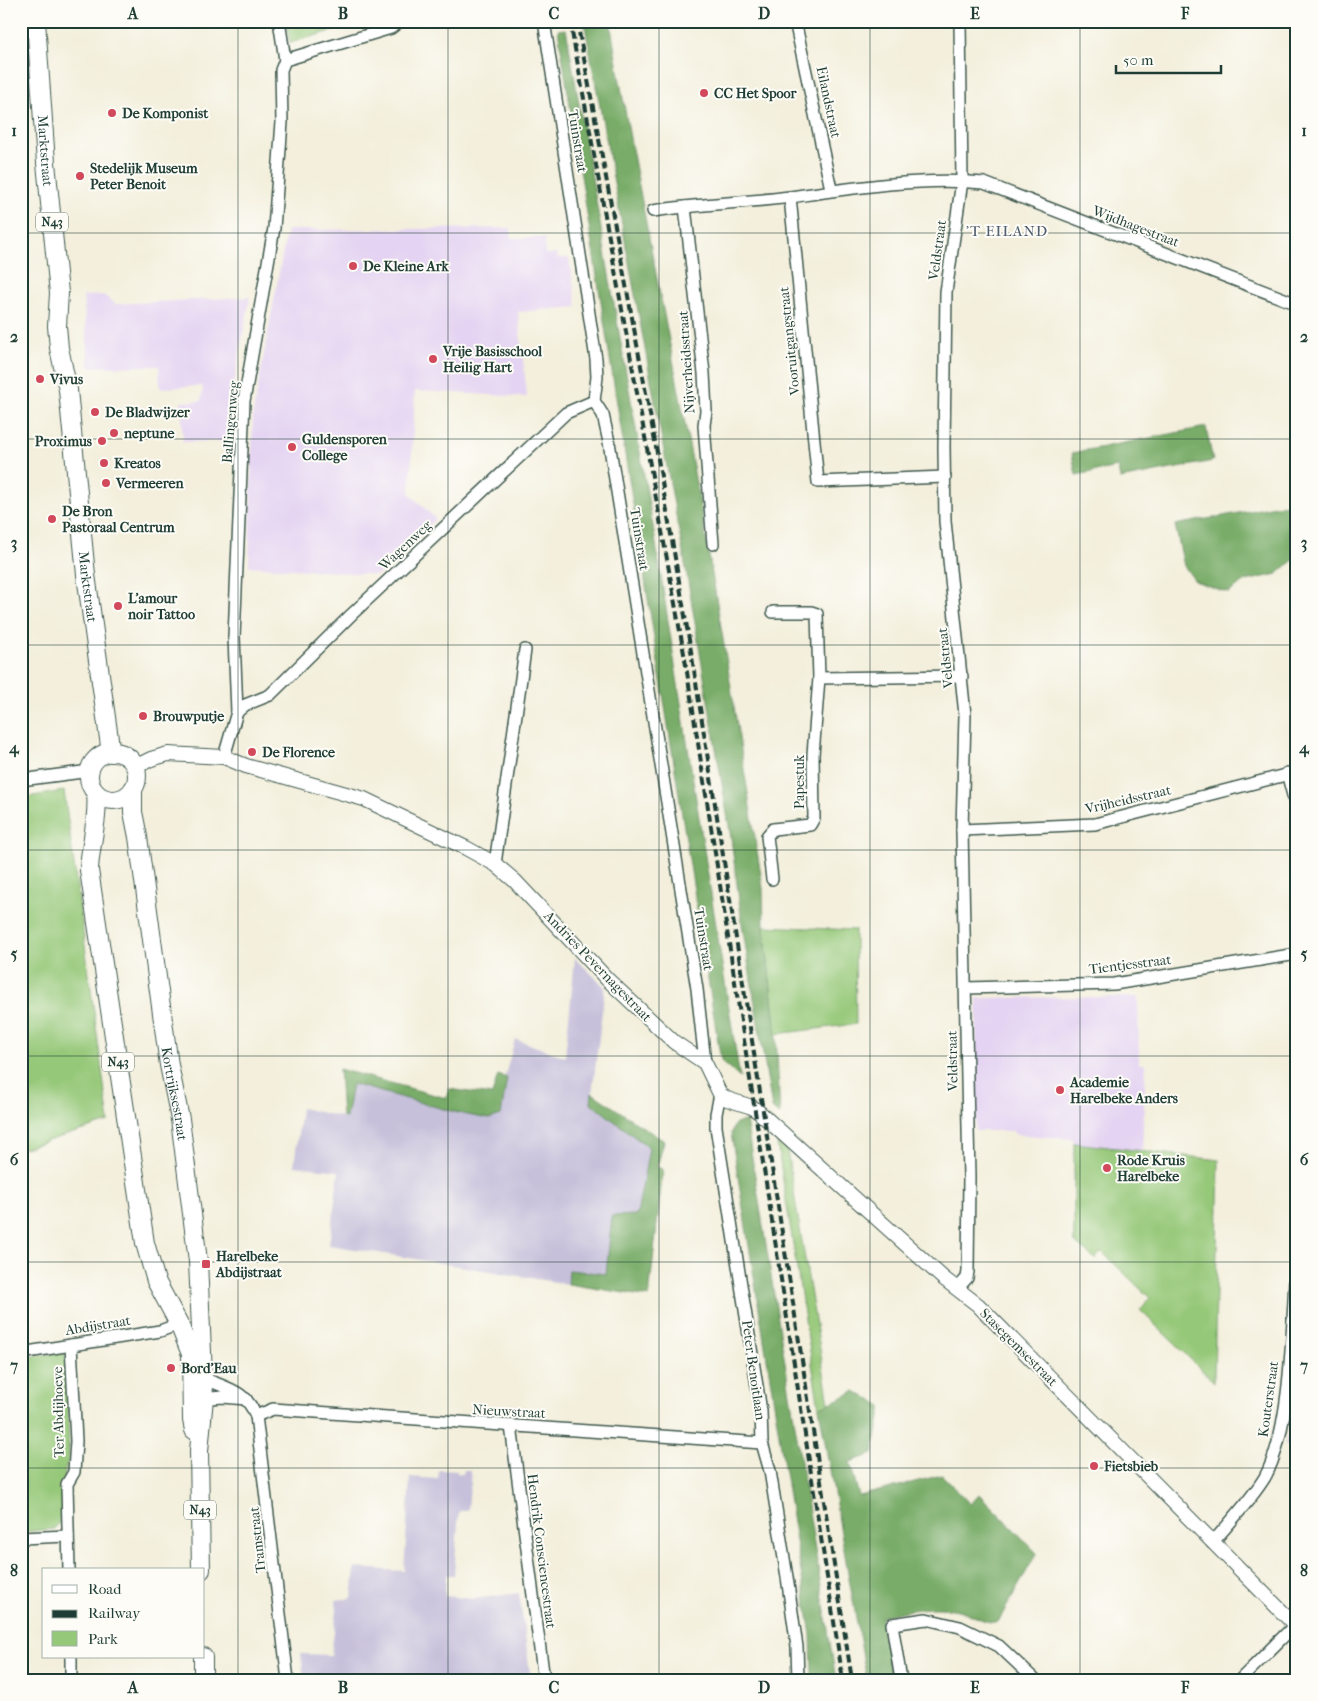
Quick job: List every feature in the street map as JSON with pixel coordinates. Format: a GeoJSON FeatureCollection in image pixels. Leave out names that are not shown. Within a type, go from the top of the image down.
{"type":"FeatureCollection","features":[{"type":"Feature","properties":{"kind":"main road","name":"Marktstraat"},"geometry":{"type":"LineString","coordinates":[[36,21],[46,163],[58,280],[57,326],[60,356],[68,390],[86,575],[111,752]]}},
{"type":"Feature","properties":{"kind":"main road"},"geometry":{"type":"LineString","coordinates":[[90,771],[97,759],[111,752],[127,756],[135,767]]}},
{"type":"Feature","properties":{"kind":"main road","name":"N43"},"geometry":{"type":"LineString","coordinates":[[133,789],[137,780],[135,767]]}},
{"type":"Feature","properties":{"kind":"main road","name":"N43"},"geometry":{"type":"LineString","coordinates":[[90,771],[90,781],[96,793],[97,814],[90,848],[89,870],[145,1243],[154,1274],[179,1324],[191,1354],[198,1399],[201,1568]]}},
{"type":"Feature","properties":{"kind":"main road"},"geometry":{"type":"LineString","coordinates":[[96,793],[109,800],[118,800],[127,796],[133,789]]}},
{"type":"Feature","properties":{"kind":"main road","name":"Kortrijksestraat"},"geometry":{"type":"LineString","coordinates":[[133,789],[132,812],[138,837],[169,1065],[180,1119],[198,1261],[203,1378],[198,1399]]}},
{"type":"Feature","properties":{"kind":"main road"},"geometry":{"type":"LineString","coordinates":[[179,1324],[200,1320]]}},
{"type":"Feature","properties":{"kind":"main road"},"geometry":{"type":"LineString","coordinates":[[203,1658],[203,1680]]}},
{"type":"Feature","properties":{"kind":"street"},"geometry":{"type":"LineString","coordinates":[[286,60],[391,28],[400,21]]}},
{"type":"Feature","properties":{"kind":"street","name":"Tuinstraat"},"geometry":{"type":"LineString","coordinates":[[544,21],[596,359],[597,377],[594,400],[603,415],[610,442],[697,989],[705,1064]]}},
{"type":"Feature","properties":{"kind":"street","name":"Eilandstraat"},"geometry":{"type":"LineString","coordinates":[[795,21],[831,190]]}},
{"type":"Feature","properties":{"kind":"street","name":"Veldstraat"},"geometry":{"type":"LineString","coordinates":[[957,1289],[967,1278],[968,1271],[966,988],[962,830],[965,715],[944,521],[946,292],[962,181],[960,21]]}},
{"type":"Feature","properties":{"kind":"street","name":"Ballingenweg"},"geometry":{"type":"LineString","coordinates":[[224,757],[237,712],[234,637],[244,401],[274,228],[282,122],[281,70],[286,60],[280,27]]}},
{"type":"Feature","properties":{"kind":"street"},"geometry":{"type":"LineString","coordinates":[[652,211],[790,197],[831,190],[962,181]]}},
{"type":"Feature","properties":{"kind":"street","name":"Wijdhagestraat"},"geometry":{"type":"LineString","coordinates":[[962,181],[984,183],[1297,304]]}},
{"type":"Feature","properties":{"kind":"street","name":"Vooruitgangstraat"},"geometry":{"type":"LineString","coordinates":[[790,197],[818,482],[945,477]]}},
{"type":"Feature","properties":{"kind":"street","name":"Nijverheidsstraat"},"geometry":{"type":"LineString","coordinates":[[685,207],[704,374],[706,411],[704,425],[714,544]]}},
{"type":"Feature","properties":{"kind":"street","name":"Wagenweg"},"geometry":{"type":"LineString","coordinates":[[237,712],[245,706],[270,695],[351,615],[566,413],[594,400]]}},
{"type":"Feature","properties":{"kind":"street","name":"Papestuk"},"geometry":{"type":"LineString","coordinates":[[772,879],[766,836],[773,828],[810,825],[814,818],[813,755],[819,678],[817,614],[811,612],[773,612]]}},
{"type":"Feature","properties":{"kind":"street"},"geometry":{"type":"LineString","coordinates":[[495,864],[525,650]]}},
{"type":"Feature","properties":{"kind":"street"},"geometry":{"type":"LineString","coordinates":[[819,678],[962,676]]}},
{"type":"Feature","properties":{"kind":"street","name":"Andries Pevernagestraat"},"geometry":{"type":"LineString","coordinates":[[135,767],[151,759],[168,754],[224,757],[246,766],[364,799],[431,829],[495,864],[537,904],[614,985],[674,1042],[705,1064]]}},
{"type":"Feature","properties":{"kind":"street"},"geometry":{"type":"LineString","coordinates":[[21,780],[90,771]]}},
{"type":"Feature","properties":{"kind":"street"},"geometry":{"type":"LineString","coordinates":[[1292,773],[1297,810]]}},
{"type":"Feature","properties":{"kind":"street","name":"Vrijheidsstraat"},"geometry":{"type":"LineString","coordinates":[[962,830],[1095,824],[1292,773]]}},
{"type":"Feature","properties":{"kind":"street","name":"Tientjesstraat"},"geometry":{"type":"LineString","coordinates":[[966,988],[1114,984],[1297,954]]}},
{"type":"Feature","properties":{"kind":"street"},"geometry":{"type":"LineString","coordinates":[[705,1064],[720,1094]]}},
{"type":"Feature","properties":{"kind":"street","name":"Stasegemsestraat"},"geometry":{"type":"LineString","coordinates":[[720,1094],[727,1099],[752,1107],[760,1113],[957,1289],[978,1305],[1296,1626]]}},
{"type":"Feature","properties":{"kind":"street","name":"Peter Benoitlaan"},"geometry":{"type":"LineString","coordinates":[[720,1094],[716,1114],[716,1127],[761,1411],[762,1443],[770,1471],[787,1577],[797,1647],[798,1680]]}},
{"type":"Feature","properties":{"kind":"street","name":"Kouterstraat"},"geometry":{"type":"LineString","coordinates":[[1212,1543],[1264,1477],[1277,1444],[1294,1330],[1297,1246]]}},
{"type":"Feature","properties":{"kind":"street","name":"Abdijstraat"},"geometry":{"type":"LineString","coordinates":[[21,1353],[160,1331],[179,1324]]}},
{"type":"Feature","properties":{"kind":"street","name":"Ter Abdijhoeve"},"geometry":{"type":"LineString","coordinates":[[69,1568],[67,1484],[74,1472],[76,1441],[71,1345]]}},
{"type":"Feature","properties":{"kind":"street","name":"Tramstraat"},"geometry":{"type":"LineString","coordinates":[[203,1378],[231,1388],[246,1399],[256,1416],[288,1680]]}},
{"type":"Feature","properties":{"kind":"street"},"geometry":{"type":"LineString","coordinates":[[198,1399],[223,1397],[246,1399]]}},
{"type":"Feature","properties":{"kind":"street","name":"Nieuwstraat"},"geometry":{"type":"LineString","coordinates":[[256,1416],[273,1408],[762,1443]]}},
{"type":"Feature","properties":{"kind":"street","name":"Hendrik Consciencestraat"},"geometry":{"type":"LineString","coordinates":[[511,1426],[544,1680]]}},
{"type":"Feature","properties":{"kind":"street"},"geometry":{"type":"LineString","coordinates":[[21,1538],[68,1536]]}},
{"type":"Feature","properties":{"kind":"street"},"geometry":{"type":"LineString","coordinates":[[901,1680],[892,1624],[926,1619],[960,1627],[999,1646],[1035,1680]]}},
{"type":"Feature","properties":{"kind":"street"},"geometry":{"type":"LineString","coordinates":[[1240,1680],[1296,1626]]}},
{"type":"Feature","properties":{"kind":"street"},"geometry":{"type":"LineString","coordinates":[[71,1658],[71,1680]]}},
{"type":"Feature","properties":{"kind":"shaded area"},"geometry":{"type":"Polygon","coordinates":[[[511,228],[511,238],[545,238],[545,254],[557,254],[558,258],[569,258],[577,307],[518,312],[527,397],[415,391],[410,494],[436,519],[378,575],[249,566],[253,414],[287,230],[511,228]]]}},
{"type":"Feature","properties":{"kind":"shaded area"},"geometry":{"type":"Polygon","coordinates":[[[103,295],[116,304],[250,297],[231,399],[229,441],[183,442],[181,402],[201,401],[203,386],[160,388],[159,366],[89,367],[83,296],[103,295]]]}},
{"type":"Feature","properties":{"kind":"shaded area"},"geometry":{"type":"Polygon","coordinates":[[[575,958],[605,987],[591,1103],[649,1148],[637,1215],[612,1216],[606,1274],[570,1270],[568,1284],[329,1245],[339,1171],[294,1166],[301,1108],[342,1117],[339,1069],[495,1112],[515,1039],[565,1057],[575,958]]]}},
{"type":"Feature","properties":{"kind":"shaded area","name":"Academie Harelbeke Anders"},"geometry":{"type":"Polygon","coordinates":[[[1138,997],[1139,1064],[1146,1064],[1142,1151],[1074,1143],[1073,1139],[1014,1134],[1013,1131],[975,1131],[977,998],[1138,997]]]}},
{"type":"Feature","properties":{"kind":"shaded area"},"geometry":{"type":"Polygon","coordinates":[[[1294,1407],[1297,1407],[1297,1449],[1285,1445],[1294,1407]]]}},
{"type":"Feature","properties":{"kind":"shaded area"},"geometry":{"type":"Polygon","coordinates":[[[439,1470],[457,1471],[458,1474],[463,1474],[464,1470],[471,1470],[468,1511],[459,1511],[454,1575],[446,1575],[445,1596],[473,1599],[519,1593],[531,1680],[304,1680],[301,1654],[331,1655],[337,1610],[336,1600],[352,1598],[355,1568],[404,1571],[410,1477],[438,1479],[439,1470]]]}},
{"type":"Feature","properties":{"kind":"green space"},"geometry":{"type":"Polygon","coordinates":[[[221,21],[367,21],[290,43],[286,25],[221,21]]]}},
{"type":"Feature","properties":{"kind":"green space"},"geometry":{"type":"Polygon","coordinates":[[[584,21],[610,21],[637,178],[698,495],[763,888],[764,926],[776,1034],[780,1115],[772,1108],[743,931],[731,838],[686,569],[584,21]]]}},
{"type":"Feature","properties":{"kind":"green space"},"geometry":{"type":"Polygon","coordinates":[[[566,29],[654,532],[740,1078],[721,1061],[558,30],[566,29]]]}},
{"type":"Feature","properties":{"kind":"green space"},"geometry":{"type":"Polygon","coordinates":[[[1206,427],[1213,461],[1120,479],[1118,467],[1076,475],[1072,453],[1206,427]]]}},
{"type":"Feature","properties":{"kind":"green space"},"geometry":{"type":"Polygon","coordinates":[[[1297,502],[1297,557],[1277,574],[1246,581],[1228,593],[1195,581],[1184,566],[1175,525],[1297,502]]]}},
{"type":"Feature","properties":{"kind":"green space"},"geometry":{"type":"Polygon","coordinates":[[[64,791],[109,1122],[21,1149],[21,798],[64,791]]]}},
{"type":"Feature","properties":{"kind":"green space"},"geometry":{"type":"Polygon","coordinates":[[[764,926],[855,930],[856,1024],[776,1034],[764,926]]]}},
{"type":"Feature","properties":{"kind":"green space"},"geometry":{"type":"Polygon","coordinates":[[[339,1069],[446,1098],[449,1089],[492,1095],[498,1075],[507,1078],[501,1115],[489,1119],[462,1114],[352,1084],[346,1118],[342,1117],[339,1069]]]}},
{"type":"Feature","properties":{"kind":"green space"},"geometry":{"type":"Polygon","coordinates":[[[592,1093],[664,1141],[657,1167],[663,1169],[649,1297],[568,1284],[569,1270],[606,1274],[612,1216],[637,1215],[649,1148],[591,1103],[592,1093]]]}},
{"type":"Feature","properties":{"kind":"green space"},"geometry":{"type":"Polygon","coordinates":[[[746,1120],[836,1680],[812,1680],[811,1635],[731,1133],[734,1125],[746,1120]]]}},
{"type":"Feature","properties":{"kind":"green space"},"geometry":{"type":"Polygon","coordinates":[[[777,1143],[787,1151],[829,1403],[819,1408],[777,1143]]]}},
{"type":"Feature","properties":{"kind":"green space"},"geometry":{"type":"Polygon","coordinates":[[[1074,1143],[1219,1160],[1214,1382],[1140,1310],[1150,1298],[1102,1252],[1095,1259],[1074,1242],[1074,1143]]]}},
{"type":"Feature","properties":{"kind":"green space"},"geometry":{"type":"Polygon","coordinates":[[[63,1352],[67,1359],[69,1458],[65,1470],[61,1520],[54,1529],[21,1532],[21,1358],[63,1352]]]}},
{"type":"Feature","properties":{"kind":"green space"},"geometry":{"type":"Polygon","coordinates":[[[855,1391],[882,1406],[873,1454],[850,1462],[859,1496],[942,1475],[970,1504],[979,1494],[1037,1553],[998,1622],[982,1620],[963,1611],[938,1608],[909,1610],[881,1617],[892,1680],[867,1680],[819,1408],[855,1391]]]}},
{"type":"Feature","properties":{"kind":"railway"},"geometry":{"type":"LineString","coordinates":[[570,21],[685,659],[843,1680]]}},
{"type":"Feature","properties":{"kind":"railway"},"geometry":{"type":"LineString","coordinates":[[577,21],[656,447],[692,657],[852,1680]]}},
{"type":"Feature","properties":{"kind":"place","name":"CC Het Spoor"},"geometry":{"type":"Point","coordinates":[704,93]}},
{"type":"Feature","properties":{"kind":"place","name":"De Komponist"},"geometry":{"type":"Point","coordinates":[112,113]}},
{"type":"Feature","properties":{"kind":"place","name":"Stedelijk Museum Peter Benoit"},"geometry":{"type":"Point","coordinates":[80,176]}},
{"type":"Feature","properties":{"kind":"place","name":"De Kleine Ark"},"geometry":{"type":"Point","coordinates":[353,266]}},
{"type":"Feature","properties":{"kind":"place","name":"Vrije Basisschool Heilig Hart"},"geometry":{"type":"Point","coordinates":[433,359]}},
{"type":"Feature","properties":{"kind":"place","name":"Vivus"},"geometry":{"type":"Point","coordinates":[40,379]}},
{"type":"Feature","properties":{"kind":"place","name":"De Bladwijzer"},"geometry":{"type":"Point","coordinates":[95,412]}},
{"type":"Feature","properties":{"kind":"place","name":"neptune"},"geometry":{"type":"Point","coordinates":[114,433]}},
{"type":"Feature","properties":{"kind":"place","name":"Proximus"},"geometry":{"type":"Point","coordinates":[102,441]}},
{"type":"Feature","properties":{"kind":"place","name":"Guldensporen College"},"geometry":{"type":"Point","coordinates":[292,447]}},
{"type":"Feature","properties":{"kind":"place","name":"Kreatos"},"geometry":{"type":"Point","coordinates":[104,463]}},
{"type":"Feature","properties":{"kind":"place","name":"Vermeeren"},"geometry":{"type":"Point","coordinates":[106,483]}},
{"type":"Feature","properties":{"kind":"place","name":"De Bron Pastoraal Centrum"},"geometry":{"type":"Point","coordinates":[52,519]}},
{"type":"Feature","properties":{"kind":"place","name":"L'amour noir Tattoo"},"geometry":{"type":"Point","coordinates":[118,606]}},
{"type":"Feature","properties":{"kind":"place","name":"Brouwputje"},"geometry":{"type":"Point","coordinates":[143,716]}},
{"type":"Feature","properties":{"kind":"place","name":"De Florence"},"geometry":{"type":"Point","coordinates":[252,752]}},
{"type":"Feature","properties":{"kind":"place","name":"Academie Harelbeke Anders"},"geometry":{"type":"Point","coordinates":[1060,1090]}},
{"type":"Feature","properties":{"kind":"place","name":"Rode Kruis Harelbeke"},"geometry":{"type":"Point","coordinates":[1107,1168]}},
{"type":"Feature","properties":{"kind":"place","name":"Harelbeke Abdijstraat"},"geometry":{"type":"Point","coordinates":[206,1264]}},
{"type":"Feature","properties":{"kind":"place","name":"Bord'Eau"},"geometry":{"type":"Point","coordinates":[171,1368]}},
{"type":"Feature","properties":{"kind":"place","name":"Fietsbieb"},"geometry":{"type":"Point","coordinates":[1094,1466]}},
{"type":"Feature","properties":{"kind":"district","name":"'T EILAND"},"geometry":{"type":"Point","coordinates":[1007,231]}}]}
